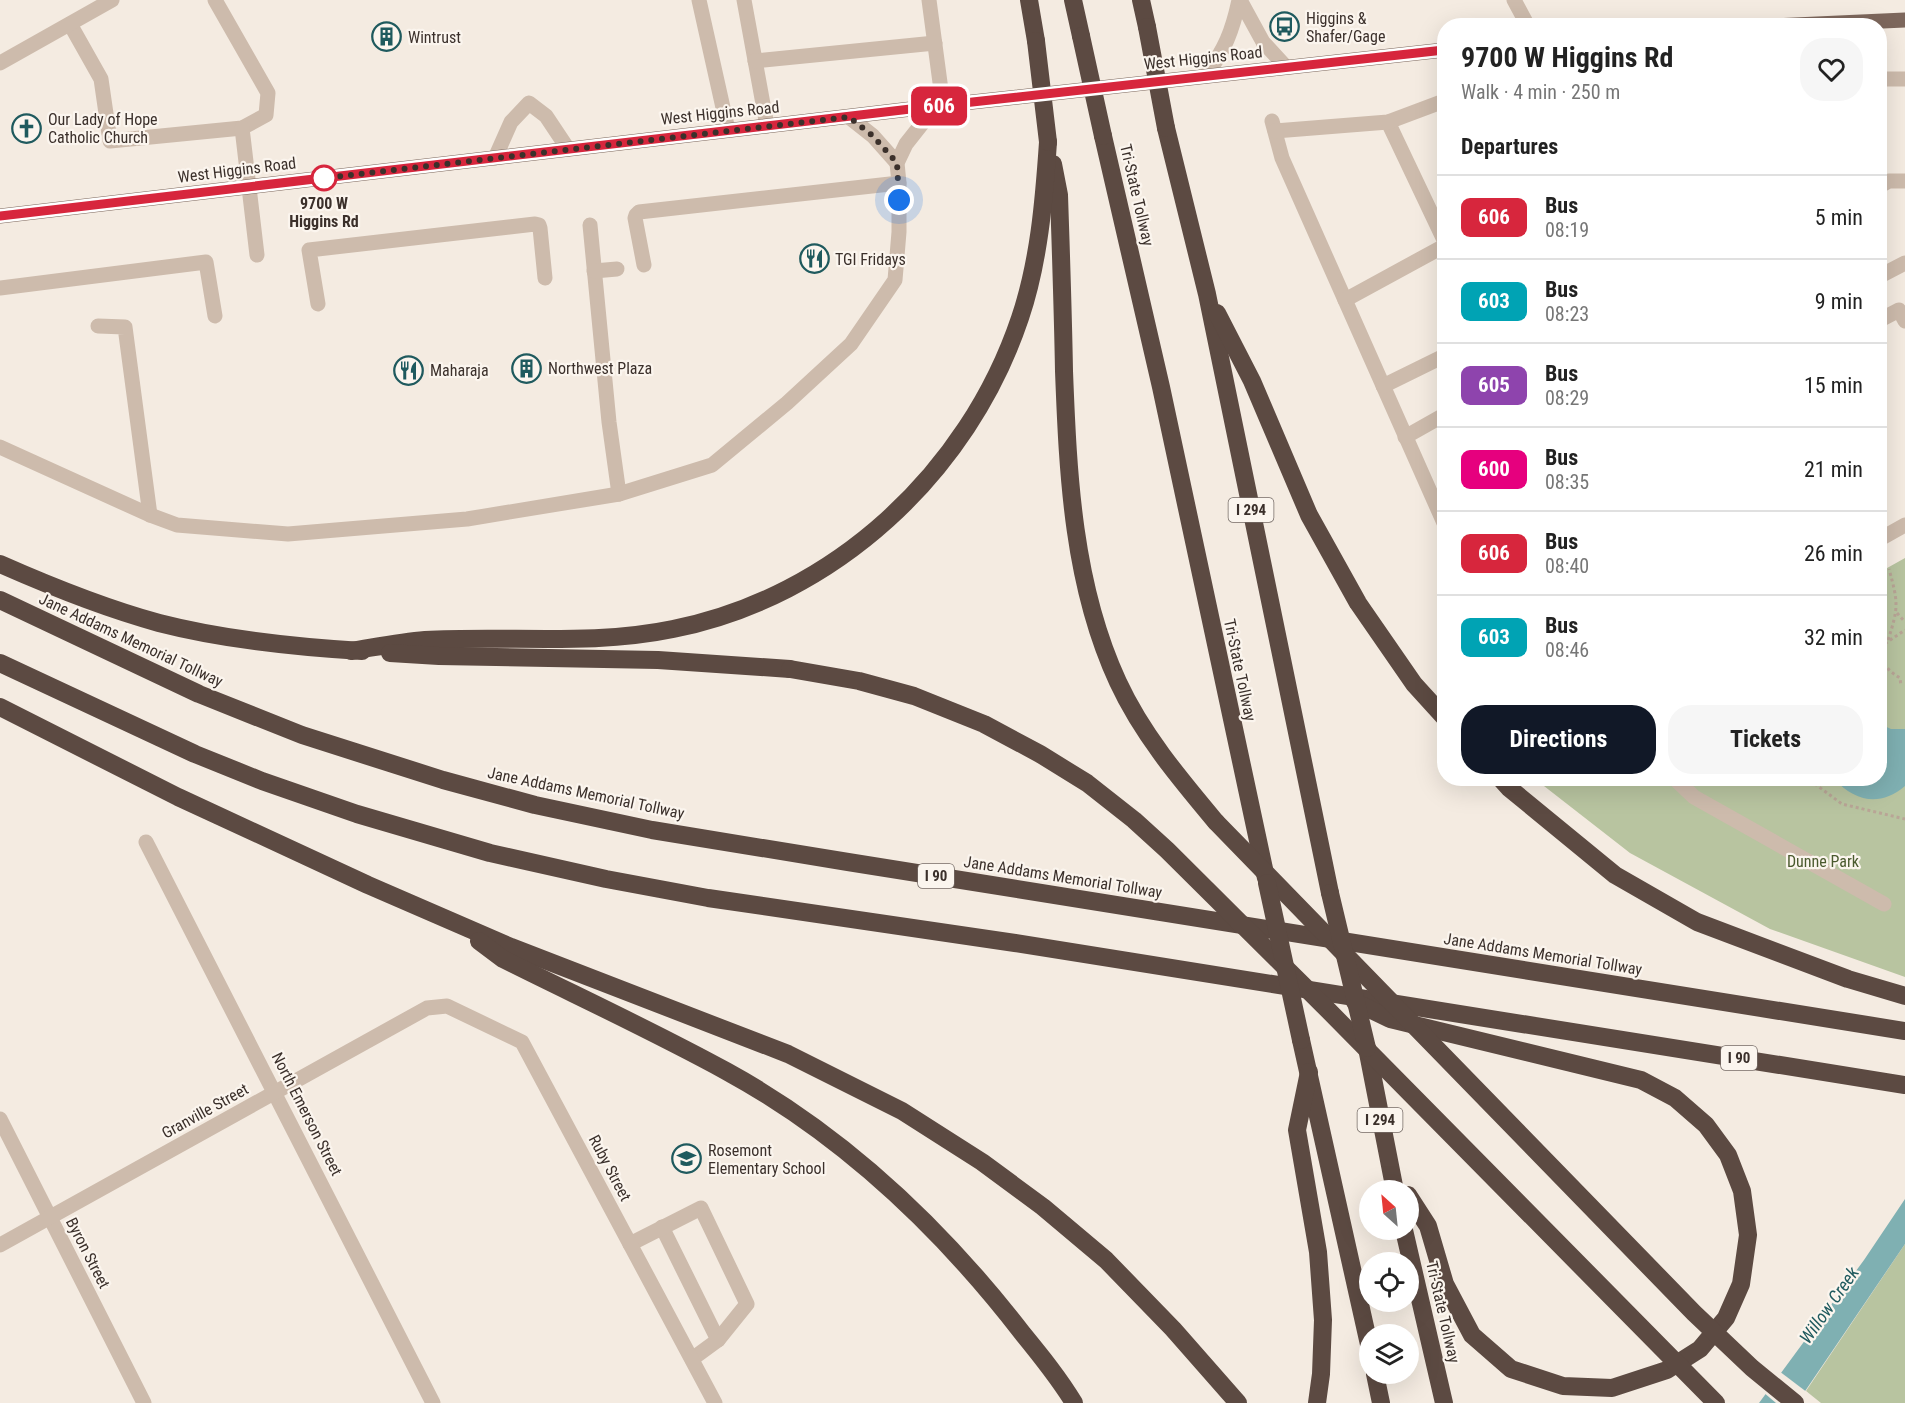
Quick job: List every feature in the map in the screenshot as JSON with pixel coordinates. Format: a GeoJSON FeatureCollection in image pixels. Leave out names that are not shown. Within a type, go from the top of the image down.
{"type":"FeatureCollection","features":[{"type":"Feature","properties":{"kind":"highway"},"geometry":{"type":"LineString","coordinates":[[1029,0],[1048,142],[1059,195],[1067,442],[1076,534],[1085,584],[1098,630],[1118,682],[1150,738],[1177,776],[1216,822],[1694,1313],[1752,1368],[1795,1403]]}},
{"type":"Feature","properties":{"kind":"highway","name":"Tri-State Tollway"},"geometry":{"type":"LineString","coordinates":[[1073,0],[1161,387],[1364,1324]]}},
{"type":"Feature","properties":{"kind":"highway","name":"I 294"},"geometry":{"type":"LineString","coordinates":[[1141,0],[1166,128],[1206,294],[1330,893],[1367,1048],[1392,1180]]}},
{"type":"Feature","properties":{"kind":"highway"},"geometry":{"type":"LineString","coordinates":[[351,651],[424,640],[620,637],[672,629],[722,617],[774,596],[825,568],[863,541],[906,504],[941,465],[974,418],[1002,364],[1020,317],[1036,252],[1048,142]]}},
{"type":"Feature","properties":{"kind":"highway"},"geometry":{"type":"LineString","coordinates":[[1206,294],[1252,381],[1309,515],[1352,593],[1414,684],[1437,709]]}},
{"type":"Feature","properties":{"kind":"highway"},"geometry":{"type":"LineString","coordinates":[[0,564],[99,605],[159,623],[227,637],[351,651],[439,656],[657,660],[790,669],[859,681],[914,696],[984,724],[1040,754],[1087,783],[1134,820],[1200,882],[1323,1005],[1716,1403]]}},
{"type":"Feature","properties":{"kind":"highway","name":"Jane Addams Memorial Tollway"},"geometry":{"type":"LineString","coordinates":[[0,600],[199,694],[302,735],[443,780],[535,805],[652,830],[814,857],[1905,1031]]}},
{"type":"Feature","properties":{"kind":"highway","name":"I 90"},"geometry":{"type":"LineString","coordinates":[[0,663],[195,754],[262,781],[357,814],[490,853],[606,879],[708,898],[1015,943],[1905,1084]]}},
{"type":"Feature","properties":{"kind":"highway"},"geometry":{"type":"LineString","coordinates":[[0,707],[178,797],[455,924],[788,1054],[902,1111],[982,1162],[1042,1207],[1106,1260],[1173,1329],[1238,1403]]}},
{"type":"Feature","properties":{"kind":"highway"},"geometry":{"type":"LineString","coordinates":[[1507,786],[1615,875],[1697,922],[1848,979],[1905,996]]}},
{"type":"Feature","properties":{"kind":"highway"},"geometry":{"type":"LineString","coordinates":[[455,924],[503,959],[727,1071],[808,1123],[901,1197],[988,1287],[1063,1385],[1074,1403]]}},
{"type":"Feature","properties":{"kind":"highway"},"geometry":{"type":"LineString","coordinates":[[1337,994],[1390,1019],[1641,1080],[1676,1098],[1706,1125],[1728,1155],[1742,1191],[1748,1235],[1741,1284],[1726,1318],[1700,1349],[1667,1370],[1612,1388],[1563,1386],[1511,1369],[1472,1335],[1445,1284],[1428,1226],[1419,1212]]}},
{"type":"Feature","properties":{"kind":"highway"},"geometry":{"type":"LineString","coordinates":[[1309,1072],[1297,1130],[1318,1252],[1323,1320],[1317,1403]]}},
{"type":"Feature","properties":{"kind":"highway"},"geometry":{"type":"LineString","coordinates":[[1388,1162],[1399,1180]]}},
{"type":"Feature","properties":{"kind":"highway","name":"Tri-State Tollway"},"geometry":{"type":"LineString","coordinates":[[1406,1240],[1444,1403]]}},
{"type":"Feature","properties":{"kind":"highway"},"geometry":{"type":"LineString","coordinates":[[1377,1384],[1382,1403]]}},
{"type":"Feature","properties":{"kind":"main road"},"geometry":{"type":"LineString","coordinates":[[1887,21],[1905,20]]}},
{"type":"Feature","properties":{"kind":"main road","name":"West Higgins Road"},"geometry":{"type":"LineString","coordinates":[[0,216],[728,130],[1437,51]]}},
{"type":"Feature","properties":{"kind":"street"},"geometry":{"type":"LineString","coordinates":[[0,63],[112,0]]}},
{"type":"Feature","properties":{"kind":"street"},"geometry":{"type":"LineString","coordinates":[[70,24],[101,79],[110,141],[242,128],[266,115],[268,93],[215,0]]}},
{"type":"Feature","properties":{"kind":"street"},"geometry":{"type":"LineString","coordinates":[[699,0],[728,130]]}},
{"type":"Feature","properties":{"kind":"street"},"geometry":{"type":"LineString","coordinates":[[744,0],[767,126]]}},
{"type":"Feature","properties":{"kind":"street"},"geometry":{"type":"LineString","coordinates":[[0,447],[177,525],[288,534],[467,519],[619,494],[712,465],[788,403],[851,344],[895,280],[899,232],[897,163],[906,144],[940,106],[929,0]]}},
{"type":"Feature","properties":{"kind":"street"},"geometry":{"type":"LineString","coordinates":[[1239,0],[1263,42],[1286,67]]}},
{"type":"Feature","properties":{"kind":"street"},"geometry":{"type":"LineString","coordinates":[[1206,76],[1226,45],[1239,0]]}},
{"type":"Feature","properties":{"kind":"street"},"geometry":{"type":"LineString","coordinates":[[1514,0],[1524,18]]}},
{"type":"Feature","properties":{"kind":"street"},"geometry":{"type":"LineString","coordinates":[[755,61],[935,43]]}},
{"type":"Feature","properties":{"kind":"street"},"geometry":{"type":"LineString","coordinates":[[1887,79],[1905,79]]}},
{"type":"Feature","properties":{"kind":"street"},"geometry":{"type":"LineString","coordinates":[[495,158],[511,122],[528,97],[546,116],[568,149]]}},
{"type":"Feature","properties":{"kind":"street"},"geometry":{"type":"LineString","coordinates":[[1437,104],[1388,122],[1273,126],[1282,158],[1437,508]]}},
{"type":"Feature","properties":{"kind":"street"},"geometry":{"type":"LineString","coordinates":[[849,117],[873,136],[897,163]]}},
{"type":"Feature","properties":{"kind":"street"},"geometry":{"type":"LineString","coordinates":[[1388,122],[1437,225]]}},
{"type":"Feature","properties":{"kind":"street"},"geometry":{"type":"LineString","coordinates":[[242,128],[257,255]]}},
{"type":"Feature","properties":{"kind":"street"},"geometry":{"type":"LineString","coordinates":[[1887,182],[1905,181]]}},
{"type":"Feature","properties":{"kind":"street"},"geometry":{"type":"LineString","coordinates":[[644,265],[636,218],[639,212],[899,183]]}},
{"type":"Feature","properties":{"kind":"street"},"geometry":{"type":"LineString","coordinates":[[318,304],[309,250],[535,224],[540,228],[545,278]]}},
{"type":"Feature","properties":{"kind":"street"},"geometry":{"type":"LineString","coordinates":[[590,225],[609,422],[619,494]]}},
{"type":"Feature","properties":{"kind":"street"},"geometry":{"type":"LineString","coordinates":[[1345,300],[1437,250]]}},
{"type":"Feature","properties":{"kind":"street"},"geometry":{"type":"LineString","coordinates":[[0,288],[206,262],[215,316]]}},
{"type":"Feature","properties":{"kind":"street"},"geometry":{"type":"LineString","coordinates":[[1887,272],[1905,263]]}},
{"type":"Feature","properties":{"kind":"street"},"geometry":{"type":"LineString","coordinates":[[594,272],[617,269]]}},
{"type":"Feature","properties":{"kind":"street"},"geometry":{"type":"LineString","coordinates":[[1887,316],[1899,310],[1905,321]]}},
{"type":"Feature","properties":{"kind":"street"},"geometry":{"type":"LineString","coordinates":[[98,326],[125,327],[150,515]]}},
{"type":"Feature","properties":{"kind":"street"},"geometry":{"type":"LineString","coordinates":[[1383,386],[1437,359]]}},
{"type":"Feature","properties":{"kind":"street"},"geometry":{"type":"LineString","coordinates":[[1405,437],[1437,420]]}},
{"type":"Feature","properties":{"kind":"street"},"geometry":{"type":"LineString","coordinates":[[1887,535],[1905,525]]}},
{"type":"Feature","properties":{"kind":"street"},"geometry":{"type":"LineString","coordinates":[[1683,786],[1694,796],[1884,904]]}},
{"type":"Feature","properties":{"kind":"street","name":"North Emerson Street"},"geometry":{"type":"LineString","coordinates":[[147,842],[433,1403]]}},
{"type":"Feature","properties":{"kind":"street","name":"Ruby Street"},"geometry":{"type":"LineString","coordinates":[[426,1008],[447,1006],[522,1042],[715,1403]]}},
{"type":"Feature","properties":{"kind":"street","name":"Granville Street"},"geometry":{"type":"LineString","coordinates":[[0,1245],[426,1008]]}},
{"type":"Feature","properties":{"kind":"street","name":"Byron Street"},"geometry":{"type":"LineString","coordinates":[[0,1119],[144,1403]]}},
{"type":"Feature","properties":{"kind":"street"},"geometry":{"type":"LineString","coordinates":[[630,1244],[701,1208],[747,1304],[718,1340],[692,1359]]}},
{"type":"Feature","properties":{"kind":"street"},"geometry":{"type":"LineString","coordinates":[[662,1227],[718,1340]]}},
{"type":"Feature","properties":{"kind":"path"},"geometry":{"type":"LineString","coordinates":[[1888,640],[1897,613],[1896,594],[1889,569]]}},
{"type":"Feature","properties":{"kind":"path"},"geometry":{"type":"LineString","coordinates":[[1897,613],[1905,622]]}},
{"type":"Feature","properties":{"kind":"path"},"geometry":{"type":"LineString","coordinates":[[1888,640],[1905,630]]}},
{"type":"Feature","properties":{"kind":"path"},"geometry":{"type":"LineString","coordinates":[[1887,669],[1900,678],[1901,686]]}},
{"type":"Feature","properties":{"kind":"path"},"geometry":{"type":"LineString","coordinates":[[1819,786],[1842,804],[1905,819]]}},
{"type":"Feature","properties":{"kind":"green space","name":"Dunne Park"},"geometry":{"type":"Polygon","coordinates":[[[1905,558],[1905,977],[1770,929],[1630,853],[1544,786],[1887,786],[1887,568],[1905,558]]]}},
{"type":"Feature","properties":{"kind":"green space"},"geometry":{"type":"Polygon","coordinates":[[[1905,1244],[1905,1403],[1821,1403],[1806,1391],[1905,1244]]]}},
{"type":"Feature","properties":{"kind":"water"},"geometry":{"type":"Polygon","coordinates":[[[1887,727],[1905,729],[1905,786],[1896,793],[1877,799],[1860,797],[1842,787],[1887,786],[1887,727]]]}},
{"type":"Feature","properties":{"kind":"water"},"geometry":{"type":"Polygon","coordinates":[[[1905,1199],[1905,1244],[1797,1403],[1759,1403],[1864,1260],[1905,1199]]]}},
{"type":"Feature","properties":{"kind":"pier"},"geometry":{"type":"Polygon","coordinates":[[[1779,1371],[1808,1393],[1801,1403],[1776,1403],[1763,1392],[1779,1371]]]}},
{"type":"Feature","properties":{"kind":"bus line","name":"606"},"geometry":{"type":"LineString","coordinates":[[0,216],[619,142],[1437,51]]}},
{"type":"Feature","properties":{"kind":"place","name":"Higgins & Shafer/Gage"},"geometry":{"type":"Point","coordinates":[1285,27]}},
{"type":"Feature","properties":{"kind":"place","name":"Wintrust"},"geometry":{"type":"Point","coordinates":[387,37]}},
{"type":"Feature","properties":{"kind":"place","name":"Our Lady of Hope Catholic Church"},"geometry":{"type":"Point","coordinates":[27,128]}},
{"type":"Feature","properties":{"kind":"place","name":"9700 W Higgins Rd"},"geometry":{"type":"Point","coordinates":[324,178]}},
{"type":"Feature","properties":{"kind":"place","name":"TGI Fridays"},"geometry":{"type":"Point","coordinates":[814,259]}},
{"type":"Feature","properties":{"kind":"place","name":"Northwest Plaza"},"geometry":{"type":"Point","coordinates":[527,368]}},
{"type":"Feature","properties":{"kind":"place","name":"Maharaja"},"geometry":{"type":"Point","coordinates":[409,370]}},
{"type":"Feature","properties":{"kind":"place","name":"Rosemont Elementary School"},"geometry":{"type":"Point","coordinates":[687,1159]}},
{"type":"Feature","properties":{"kind":"route"},"geometry":{"type":"LineString","coordinates":[[324,178],[316,179],[849,117],[885,147],[897,163],[899,200]]}},
{"type":"Feature","properties":{"kind":"water label","name":"Willow Creek"},"geometry":{"type":"Point","coordinates":[1829,1305]}}]}
